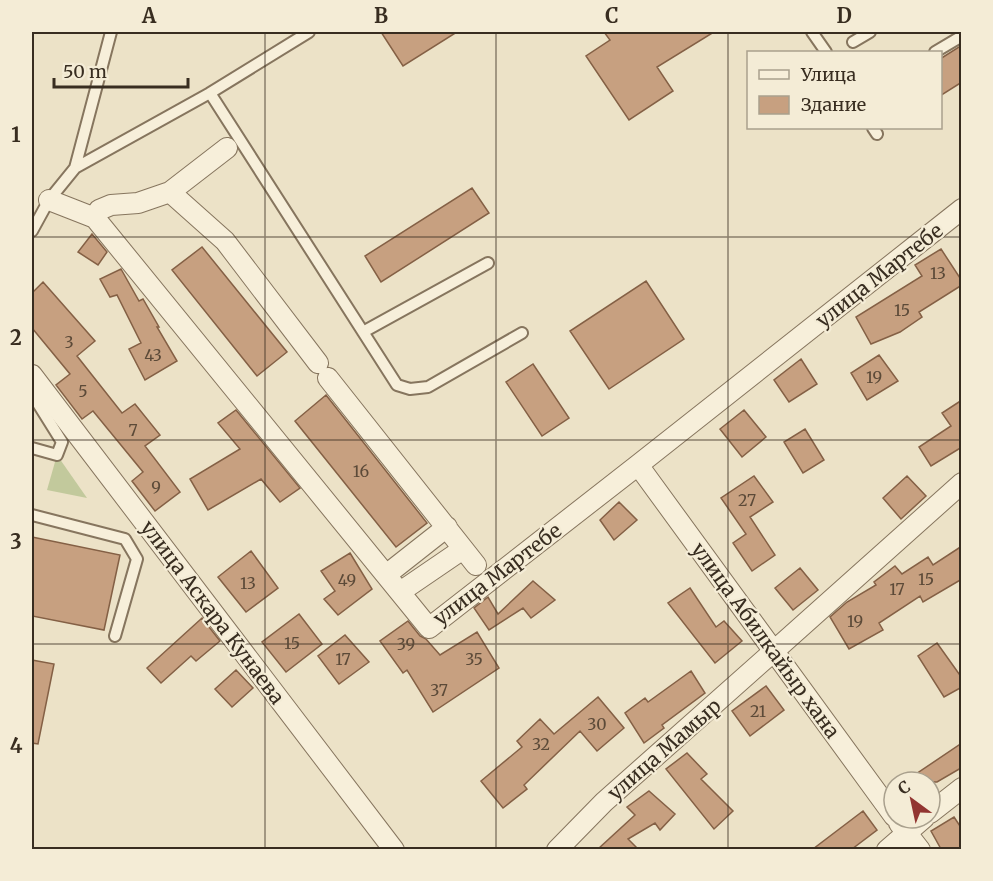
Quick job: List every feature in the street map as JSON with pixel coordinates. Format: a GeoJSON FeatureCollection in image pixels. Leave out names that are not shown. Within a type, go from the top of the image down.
{"type":"FeatureCollection","features":[{"type":"Feature","properties":{"kind":"street"},"geometry":{"type":"LineString","coordinates":[[95,218],[99,210],[111,205],[138,203],[170,192],[227,148]]}},
{"type":"Feature","properties":{"kind":"street"},"geometry":{"type":"LineString","coordinates":[[170,192],[225,242],[476,565]]}},
{"type":"Feature","properties":{"kind":"street","name":"улица Мартебе"},"geometry":{"type":"LineString","coordinates":[[49,200],[95,218],[429,628],[962,210]]}},
{"type":"Feature","properties":{"kind":"street","name":"улица Аскара Кунаева"},"geometry":{"type":"LineString","coordinates":[[32,375],[393,849]]}},
{"type":"Feature","properties":{"kind":"street","name":"улица Абилкайыр хана"},"geometry":{"type":"LineString","coordinates":[[638,465],[882,800]]}},
{"type":"Feature","properties":{"kind":"street","name":"улица Мамыр"},"geometry":{"type":"LineString","coordinates":[[557,849],[604,802],[962,483]]}},
{"type":"Feature","properties":{"kind":"street"},"geometry":{"type":"LineString","coordinates":[[386,575],[447,527]]}},
{"type":"Feature","properties":{"kind":"street"},"geometry":{"type":"LineString","coordinates":[[400,592],[463,549]]}},
{"type":"Feature","properties":{"kind":"street"},"geometry":{"type":"LineString","coordinates":[[942,804],[962,788]]}},
{"type":"Feature","properties":{"kind":"street"},"geometry":{"type":"LineString","coordinates":[[887,849],[895,830]]}},
{"type":"Feature","properties":{"kind":"street","name":"улица Абилкайыр хана"},"geometry":{"type":"LineString","coordinates":[[905,830],[920,849]]}},
{"type":"Feature","properties":{"kind":"lane"},"geometry":{"type":"LineString","coordinates":[[75,168],[111,32]]}},
{"type":"Feature","properties":{"kind":"lane"},"geometry":{"type":"LineString","coordinates":[[32,231],[49,200],[75,168],[210,93],[309,32]]}},
{"type":"Feature","properties":{"kind":"lane"},"geometry":{"type":"LineString","coordinates":[[812,32],[825,51]]}},
{"type":"Feature","properties":{"kind":"lane"},"geometry":{"type":"LineString","coordinates":[[853,42],[870,32]]}},
{"type":"Feature","properties":{"kind":"lane"},"geometry":{"type":"LineString","coordinates":[[937,51],[962,36]]}},
{"type":"Feature","properties":{"kind":"lane"},"geometry":{"type":"LineString","coordinates":[[210,93],[397,385],[411,389],[428,387],[522,333]]}},
{"type":"Feature","properties":{"kind":"lane"},"geometry":{"type":"LineString","coordinates":[[363,332],[489,263]]}},
{"type":"Feature","properties":{"kind":"lane"},"geometry":{"type":"LineString","coordinates":[[32,394],[62,442],[57,454],[32,448]]}},
{"type":"Feature","properties":{"kind":"lane"},"geometry":{"type":"LineString","coordinates":[[32,514],[125,539],[137,559],[115,636]]}},
{"type":"Feature","properties":{"kind":"green space"},"geometry":{"type":"Polygon","coordinates":[[[57,455],[87,498],[47,490],[57,455]]]}},
{"type":"Feature","properties":{"kind":"building"},"geometry":{"type":"Polygon","coordinates":[[[381,32],[457,32],[403,66],[381,32]]]}},
{"type":"Feature","properties":{"kind":"building"},"geometry":{"type":"Polygon","coordinates":[[[604,32],[714,32],[657,67],[673,91],[629,120],[586,56],[610,40],[604,32]]]}},
{"type":"Feature","properties":{"kind":"building"},"geometry":{"type":"Polygon","coordinates":[[[962,45],[962,82],[942,95],[942,58],[962,45]]]}},
{"type":"Feature","properties":{"kind":"building"},"geometry":{"type":"Polygon","coordinates":[[[472,188],[489,213],[381,282],[365,256],[472,188]]]}},
{"type":"Feature","properties":{"kind":"building"},"geometry":{"type":"Polygon","coordinates":[[[92,234],[107,252],[98,265],[78,252],[92,234]]]}},
{"type":"Feature","properties":{"kind":"building"},"geometry":{"type":"Polygon","coordinates":[[[202,247],[287,352],[257,376],[172,270],[202,247]]]}},
{"type":"Feature","properties":{"kind":"building"},"geometry":{"type":"Polygon","coordinates":[[[941,249],[962,281],[962,285],[919,312],[922,317],[900,332],[871,344],[856,317],[922,276],[915,265],[941,249]]]}},
{"type":"Feature","properties":{"kind":"building"},"geometry":{"type":"Polygon","coordinates":[[[121,269],[139,301],[143,299],[177,361],[145,380],[129,349],[141,343],[117,295],[110,297],[100,279],[121,269]]]}},
{"type":"Feature","properties":{"kind":"building"},"geometry":{"type":"Polygon","coordinates":[[[646,281],[684,339],[609,389],[570,331],[646,281]]]}},
{"type":"Feature","properties":{"kind":"building"},"geometry":{"type":"Polygon","coordinates":[[[43,282],[95,341],[77,356],[122,413],[135,404],[160,435],[145,446],[180,492],[155,511],[132,481],[143,472],[93,411],[82,419],[56,385],[70,374],[32,328],[32,293],[43,282]]]}},
{"type":"Feature","properties":{"kind":"building"},"geometry":{"type":"Polygon","coordinates":[[[879,355],[898,381],[867,400],[851,373],[879,355]]]}},
{"type":"Feature","properties":{"kind":"building"},"geometry":{"type":"Polygon","coordinates":[[[801,359],[817,384],[789,402],[774,380],[801,359]]]}},
{"type":"Feature","properties":{"kind":"building"},"geometry":{"type":"Polygon","coordinates":[[[533,364],[569,418],[542,436],[506,382],[533,364]]]}},
{"type":"Feature","properties":{"kind":"building"},"geometry":{"type":"Polygon","coordinates":[[[326,395],[427,523],[396,547],[295,421],[326,395]]]}},
{"type":"Feature","properties":{"kind":"building"},"geometry":{"type":"Polygon","coordinates":[[[962,400],[962,447],[931,466],[919,447],[951,426],[942,413],[962,400]]]}},
{"type":"Feature","properties":{"kind":"building"},"geometry":{"type":"Polygon","coordinates":[[[236,410],[300,488],[280,502],[261,479],[208,510],[190,479],[240,449],[218,423],[236,410]]]}},
{"type":"Feature","properties":{"kind":"building"},"geometry":{"type":"Polygon","coordinates":[[[744,410],[766,437],[742,457],[720,429],[744,410]]]}},
{"type":"Feature","properties":{"kind":"building"},"geometry":{"type":"Polygon","coordinates":[[[805,429],[824,460],[803,473],[784,442],[805,429]]]}},
{"type":"Feature","properties":{"kind":"building"},"geometry":{"type":"Polygon","coordinates":[[[754,476],[773,502],[750,517],[775,555],[752,571],[733,543],[746,534],[721,498],[754,476]]]}},
{"type":"Feature","properties":{"kind":"building"},"geometry":{"type":"Polygon","coordinates":[[[907,476],[926,496],[901,519],[883,498],[907,476]]]}},
{"type":"Feature","properties":{"kind":"building"},"geometry":{"type":"Polygon","coordinates":[[[619,502],[637,520],[614,540],[600,520],[619,502]]]}},
{"type":"Feature","properties":{"kind":"building"},"geometry":{"type":"Polygon","coordinates":[[[32,537],[120,555],[104,630],[32,616],[32,537]]]}},
{"type":"Feature","properties":{"kind":"building"},"geometry":{"type":"Polygon","coordinates":[[[962,546],[962,579],[923,602],[920,596],[879,623],[883,630],[849,649],[830,617],[847,602],[876,585],[874,582],[895,566],[902,574],[928,557],[933,565],[962,546]]]}},
{"type":"Feature","properties":{"kind":"building"},"geometry":{"type":"Polygon","coordinates":[[[251,551],[278,588],[246,612],[218,577],[251,551]]]}},
{"type":"Feature","properties":{"kind":"building"},"geometry":{"type":"Polygon","coordinates":[[[350,553],[372,589],[338,615],[324,599],[335,591],[321,571],[350,553]]]}},
{"type":"Feature","properties":{"kind":"building"},"geometry":{"type":"Polygon","coordinates":[[[800,568],[818,590],[793,610],[775,588],[800,568]]]}},
{"type":"Feature","properties":{"kind":"building"},"geometry":{"type":"Polygon","coordinates":[[[533,581],[555,600],[531,618],[523,608],[489,630],[474,608],[488,597],[498,614],[533,581]]]}},
{"type":"Feature","properties":{"kind":"building"},"geometry":{"type":"Polygon","coordinates":[[[690,588],[716,627],[724,621],[742,641],[715,663],[668,603],[690,588]]]}},
{"type":"Feature","properties":{"kind":"building"},"geometry":{"type":"Polygon","coordinates":[[[299,614],[322,644],[286,672],[262,642],[299,614]]]}},
{"type":"Feature","properties":{"kind":"building"},"geometry":{"type":"Polygon","coordinates":[[[202,618],[220,641],[196,661],[191,656],[161,683],[147,668],[202,618]]]}},
{"type":"Feature","properties":{"kind":"building"},"geometry":{"type":"Polygon","coordinates":[[[408,621],[440,655],[477,632],[499,668],[433,712],[407,670],[403,673],[380,641],[408,621]]]}},
{"type":"Feature","properties":{"kind":"building"},"geometry":{"type":"Polygon","coordinates":[[[345,635],[369,662],[339,684],[318,656],[345,635]]]}},
{"type":"Feature","properties":{"kind":"building"},"geometry":{"type":"Polygon","coordinates":[[[937,643],[962,678],[962,687],[944,697],[918,656],[937,643]]]}},
{"type":"Feature","properties":{"kind":"building"},"geometry":{"type":"Polygon","coordinates":[[[32,660],[54,664],[38,744],[32,743],[32,660]]]}},
{"type":"Feature","properties":{"kind":"building"},"geometry":{"type":"Polygon","coordinates":[[[236,670],[253,688],[232,707],[215,689],[236,670]]]}},
{"type":"Feature","properties":{"kind":"building"},"geometry":{"type":"Polygon","coordinates":[[[691,671],[705,693],[662,725],[664,728],[644,743],[625,713],[645,698],[648,702],[691,671]]]}},
{"type":"Feature","properties":{"kind":"building"},"geometry":{"type":"Polygon","coordinates":[[[766,686],[784,710],[750,736],[732,711],[766,686]]]}},
{"type":"Feature","properties":{"kind":"building"},"geometry":{"type":"Polygon","coordinates":[[[598,697],[624,728],[597,751],[580,731],[524,785],[527,789],[503,808],[481,781],[522,747],[517,741],[540,719],[554,734],[598,697]]]}},
{"type":"Feature","properties":{"kind":"building"},"geometry":{"type":"Polygon","coordinates":[[[962,743],[961,768],[942,779],[942,770],[922,770],[962,743]]]}},
{"type":"Feature","properties":{"kind":"building"},"geometry":{"type":"Polygon","coordinates":[[[687,753],[707,774],[701,779],[733,811],[714,829],[666,769],[687,753]]]}},
{"type":"Feature","properties":{"kind":"building"},"geometry":{"type":"Polygon","coordinates":[[[649,791],[675,814],[660,830],[655,823],[628,839],[638,849],[598,849],[635,815],[627,807],[649,791]]]}},
{"type":"Feature","properties":{"kind":"building"},"geometry":{"type":"Polygon","coordinates":[[[863,811],[877,830],[852,849],[813,849],[863,811]]]}},
{"type":"Feature","properties":{"kind":"building"},"geometry":{"type":"Polygon","coordinates":[[[954,817],[962,829],[962,849],[941,849],[931,831],[942,830],[942,824],[954,817]]]}}]}
